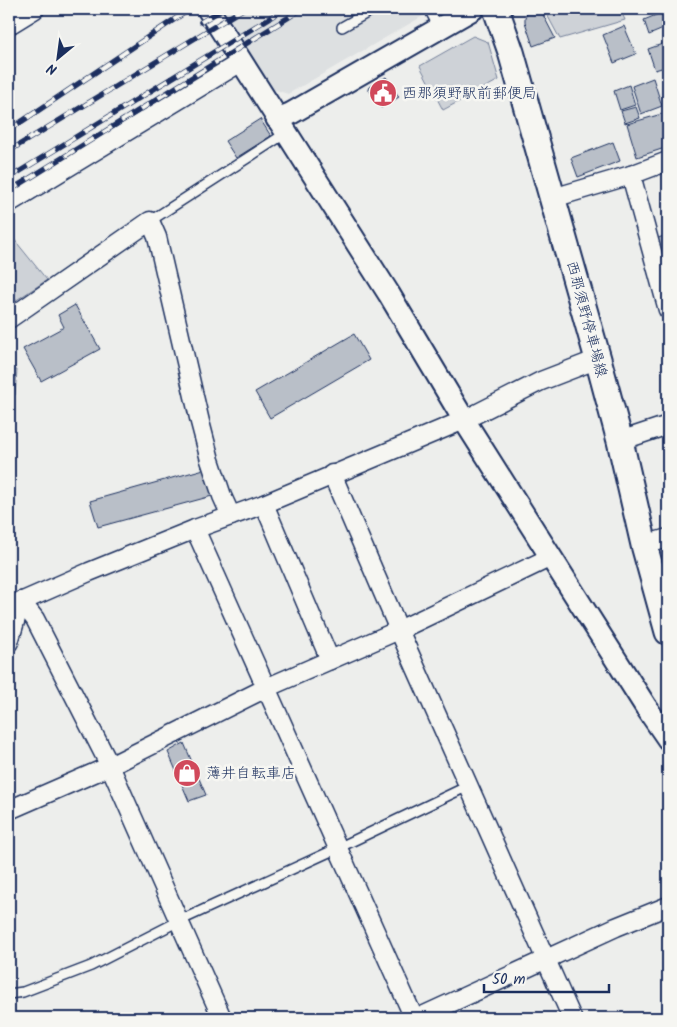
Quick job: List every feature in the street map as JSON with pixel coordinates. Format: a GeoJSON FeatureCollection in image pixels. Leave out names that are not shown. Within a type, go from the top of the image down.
{"type":"FeatureCollection","features":[{"type":"Feature","properties":{"kind":"main road","name":"西那須野停車場線"},"geometry":{"type":"LineString","coordinates":[[496,9],[511,52],[598,359],[620,441],[644,546],[668,632]]}},
{"type":"Feature","properties":{"kind":"street"},"geometry":{"type":"LineString","coordinates":[[9,24],[35,9]]}},
{"type":"Feature","properties":{"kind":"street"},"geometry":{"type":"LineString","coordinates":[[208,9],[388,294],[464,420],[668,739]]}},
{"type":"Feature","properties":{"kind":"street"},"geometry":{"type":"LineString","coordinates":[[282,126],[290,114],[473,9]]}},
{"type":"Feature","properties":{"kind":"street"},"geometry":{"type":"LineString","coordinates":[[9,203],[241,62]]}},
{"type":"Feature","properties":{"kind":"street"},"geometry":{"type":"LineString","coordinates":[[553,198],[631,176],[668,161]]}},
{"type":"Feature","properties":{"kind":"street"},"geometry":{"type":"LineString","coordinates":[[631,176],[668,310]]}},
{"type":"Feature","properties":{"kind":"street"},"geometry":{"type":"LineString","coordinates":[[9,320],[150,221],[157,237],[210,460],[231,516]]}},
{"type":"Feature","properties":{"kind":"street"},"geometry":{"type":"LineString","coordinates":[[15,604],[195,528],[264,504],[464,420],[541,381],[598,359]]}},
{"type":"Feature","properties":{"kind":"street"},"geometry":{"type":"LineString","coordinates":[[620,441],[668,426]]}},
{"type":"Feature","properties":{"kind":"street"},"geometry":{"type":"LineString","coordinates":[[332,474],[399,630],[572,1018]]}},
{"type":"Feature","properties":{"kind":"street"},"geometry":{"type":"LineString","coordinates":[[264,504],[330,660]]}},
{"type":"Feature","properties":{"kind":"street"},"geometry":{"type":"LineString","coordinates":[[195,528],[414,1018]]}},
{"type":"Feature","properties":{"kind":"street"},"geometry":{"type":"LineString","coordinates":[[644,546],[668,538]]}},
{"type":"Feature","properties":{"kind":"street"},"geometry":{"type":"LineString","coordinates":[[9,810],[110,766],[266,688],[399,630],[551,557]]}},
{"type":"Feature","properties":{"kind":"street"},"geometry":{"type":"LineString","coordinates":[[9,642],[15,604]]}},
{"type":"Feature","properties":{"kind":"street"},"geometry":{"type":"LineString","coordinates":[[15,604],[35,619],[110,766],[222,1018]]}},
{"type":"Feature","properties":{"kind":"street"},"geometry":{"type":"LineString","coordinates":[[418,1018],[545,959],[668,906]]}},
{"type":"Feature","properties":{"kind":"lane"},"geometry":{"type":"LineString","coordinates":[[342,27],[374,9]]}},
{"type":"Feature","properties":{"kind":"lane"},"geometry":{"type":"LineString","coordinates":[[429,9],[439,28]]}},
{"type":"Feature","properties":{"kind":"lane"},"geometry":{"type":"LineString","coordinates":[[150,221],[282,126]]}},
{"type":"Feature","properties":{"kind":"lane"},"geometry":{"type":"LineString","coordinates":[[9,994],[22,992],[91,966],[179,921],[468,786]]}},
{"type":"Feature","properties":{"kind":"shaded area"},"geometry":{"type":"Polygon","coordinates":[[[221,9],[435,9],[288,94],[267,87],[221,9]]]}},
{"type":"Feature","properties":{"kind":"shaded area"},"geometry":{"type":"Polygon","coordinates":[[[544,9],[620,9],[625,20],[560,39],[544,9]]]}},
{"type":"Feature","properties":{"kind":"shaded area"},"geometry":{"type":"Polygon","coordinates":[[[473,36],[488,42],[499,80],[443,110],[420,66],[473,36]]]}},
{"type":"Feature","properties":{"kind":"shaded area"},"geometry":{"type":"Polygon","coordinates":[[[9,233],[47,280],[9,305],[9,233]]]}},
{"type":"Feature","properties":{"kind":"shaded area"},"geometry":{"type":"Polygon","coordinates":[[[9,370],[17,370],[15,395],[9,399],[9,370]]]}},
{"type":"Feature","properties":{"kind":"building"},"geometry":{"type":"Polygon","coordinates":[[[540,9],[555,38],[533,46],[525,17],[528,12],[540,9]]]}},
{"type":"Feature","properties":{"kind":"building"},"geometry":{"type":"Polygon","coordinates":[[[668,10],[668,27],[649,35],[644,20],[668,10]]]}},
{"type":"Feature","properties":{"kind":"building"},"geometry":{"type":"Polygon","coordinates":[[[624,26],[636,54],[614,63],[603,35],[624,26]]]}},
{"type":"Feature","properties":{"kind":"building"},"geometry":{"type":"Polygon","coordinates":[[[668,42],[668,66],[655,70],[648,49],[668,42]]]}},
{"type":"Feature","properties":{"kind":"building","name":"西那須野駅前郵便局"},"geometry":{"type":"Polygon","coordinates":[[[386,77],[399,97],[381,108],[368,88],[386,77]]]}},
{"type":"Feature","properties":{"kind":"building"},"geometry":{"type":"Polygon","coordinates":[[[653,78],[662,106],[641,114],[632,86],[653,78]]]}},
{"type":"Feature","properties":{"kind":"building"},"geometry":{"type":"Polygon","coordinates":[[[629,85],[635,105],[620,110],[614,91],[629,85]]]}},
{"type":"Feature","properties":{"kind":"building"},"geometry":{"type":"Polygon","coordinates":[[[636,107],[640,118],[625,123],[621,111],[636,107]]]}},
{"type":"Feature","properties":{"kind":"building"},"geometry":{"type":"Polygon","coordinates":[[[665,113],[668,124],[668,147],[637,157],[627,124],[665,113]]]}},
{"type":"Feature","properties":{"kind":"building"},"geometry":{"type":"Polygon","coordinates":[[[260,119],[271,136],[236,158],[225,141],[260,119]]]}},
{"type":"Feature","properties":{"kind":"building"},"geometry":{"type":"Polygon","coordinates":[[[613,142],[620,161],[578,177],[571,158],[613,142]]]}},
{"type":"Feature","properties":{"kind":"building"},"geometry":{"type":"Polygon","coordinates":[[[668,234],[668,275],[654,240],[668,234]]]}},
{"type":"Feature","properties":{"kind":"building"},"geometry":{"type":"Polygon","coordinates":[[[75,305],[100,349],[41,381],[23,349],[64,327],[58,315],[75,305]]]}},
{"type":"Feature","properties":{"kind":"building"},"geometry":{"type":"Polygon","coordinates":[[[354,334],[369,360],[270,418],[255,392],[354,334]]]}},
{"type":"Feature","properties":{"kind":"building"},"geometry":{"type":"Polygon","coordinates":[[[204,469],[212,496],[98,527],[90,501],[204,469]]]}},
{"type":"Feature","properties":{"kind":"building","name":"薄井自転車店"},"geometry":{"type":"Polygon","coordinates":[[[184,743],[206,795],[189,801],[168,752],[184,743]]]}},
{"type":"Feature","properties":{"kind":"railway"},"geometry":{"type":"LineString","coordinates":[[9,130],[190,9]]}},
{"type":"Feature","properties":{"kind":"railway"},"geometry":{"type":"LineString","coordinates":[[201,22],[223,9]]}},
{"type":"Feature","properties":{"kind":"railway"},"geometry":{"type":"LineString","coordinates":[[9,151],[243,9]]}},
{"type":"Feature","properties":{"kind":"railway"},"geometry":{"type":"LineString","coordinates":[[9,178],[284,9]]}},
{"type":"Feature","properties":{"kind":"railway"},"geometry":{"type":"LineString","coordinates":[[9,191],[302,9]]}},
{"type":"Feature","properties":{"kind":"place","name":"西那須野駅前郵便局"},"geometry":{"type":"Point","coordinates":[383,93]}},
{"type":"Feature","properties":{"kind":"place","name":"薄井自転車店"},"geometry":{"type":"Point","coordinates":[187,773]}}]}
